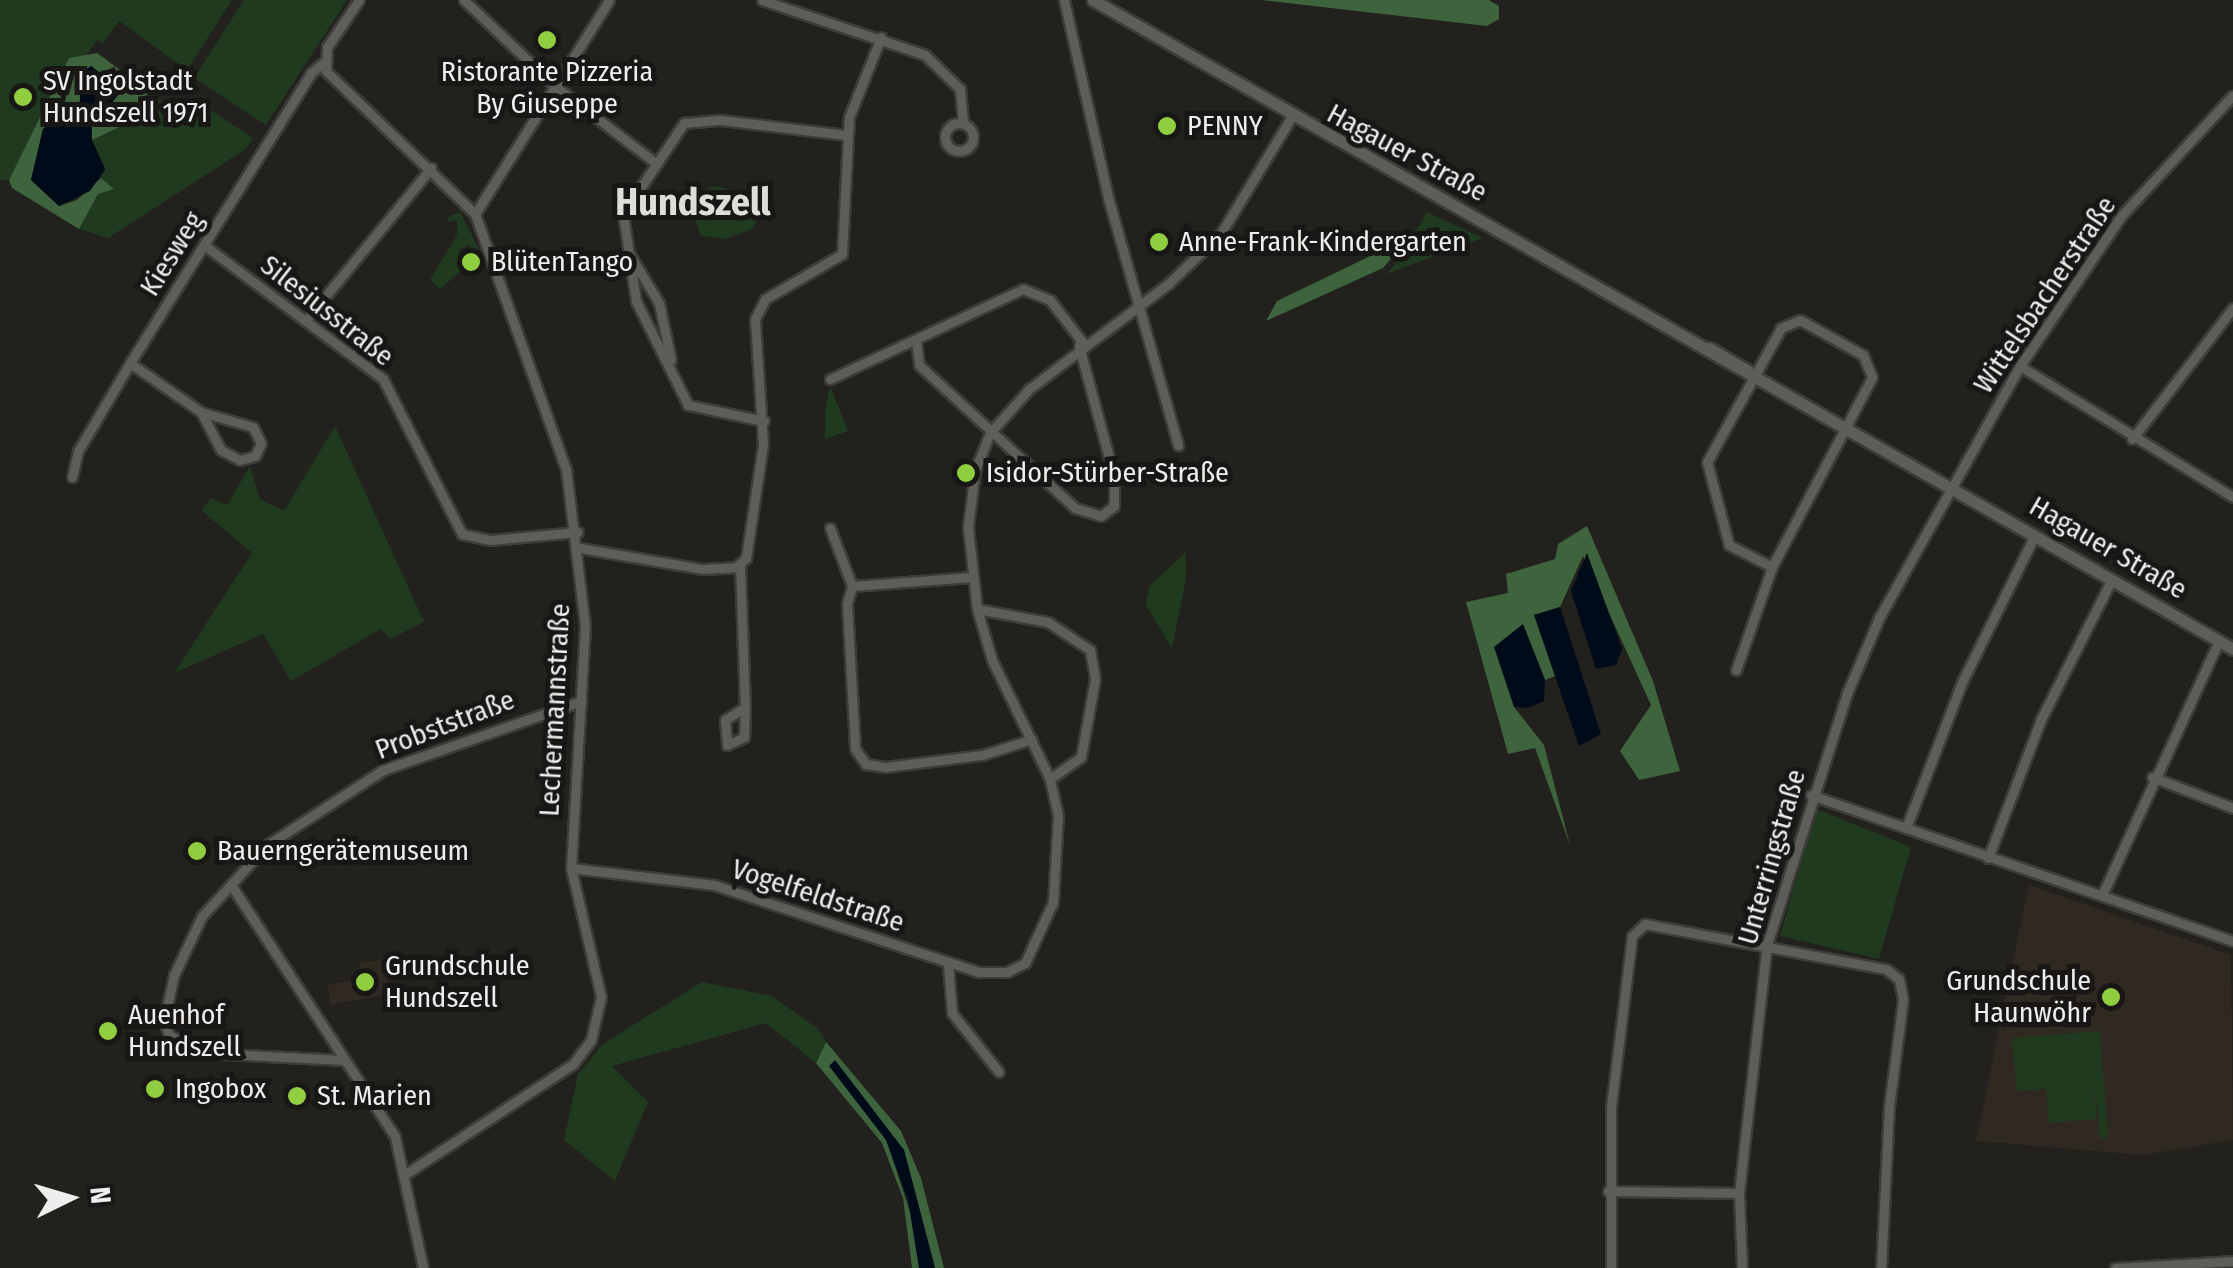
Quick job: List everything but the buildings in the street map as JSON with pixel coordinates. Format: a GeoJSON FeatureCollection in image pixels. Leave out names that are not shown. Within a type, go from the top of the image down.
{"type":"FeatureCollection","features":[{"type":"Feature","properties":{"kind":"street"},"geometry":{"type":"LineString","coordinates":[[324,62],[359,0]]}},
{"type":"Feature","properties":{"kind":"street"},"geometry":{"type":"LineString","coordinates":[[464,0],[555,86],[654,161]]}},
{"type":"Feature","properties":{"kind":"street"},"geometry":{"type":"LineString","coordinates":[[476,214],[609,0]]}},
{"type":"Feature","properties":{"kind":"street"},"geometry":{"type":"LineString","coordinates":[[762,0],[881,37],[945,69],[964,96],[963,123]]}},
{"type":"Feature","properties":{"kind":"street"},"geometry":{"type":"LineString","coordinates":[[1064,0],[1138,304],[1178,444]]}},
{"type":"Feature","properties":{"kind":"street","name":"Hagauer Straße"},"geometry":{"type":"LineString","coordinates":[[1093,0],[1291,118],[1700,345],[1724,364],[1752,373],[2233,649]]}},
{"type":"Feature","properties":{"kind":"street"},"geometry":{"type":"LineString","coordinates":[[745,706],[740,566],[749,552],[764,421],[758,310],[778,290],[842,254],[846,134],[881,37]]}},
{"type":"Feature","properties":{"kind":"street","name":"Lechermannstraße"},"geometry":{"type":"LineString","coordinates":[[324,62],[330,78],[476,214],[554,431],[580,548],[581,701],[571,868],[599,979],[600,1012],[591,1040],[559,1076],[407,1173]]}},
{"type":"Feature","properties":{"kind":"street","name":"Kiesweg"},"geometry":{"type":"LineString","coordinates":[[72,477],[78,451],[130,363],[324,62]]}},
{"type":"Feature","properties":{"kind":"street","name":"Wittelsbacherstraße"},"geometry":{"type":"LineString","coordinates":[[1949,486],[2020,366],[2122,216],[2233,95]]}},
{"type":"Feature","properties":{"kind":"street"},"geometry":{"type":"LineString","coordinates":[[764,421],[696,410],[636,301],[623,214],[676,128],[700,118],[846,134]]}},
{"type":"Feature","properties":{"kind":"street"},"geometry":{"type":"LineString","coordinates":[[977,609],[1048,622],[1090,650],[1095,678],[1082,757],[1050,779],[998,674],[977,609],[972,577],[970,495],[990,433],[1081,344],[1138,304],[1221,232],[1291,118]]}},
{"type":"Feature","properties":{"kind":"street"},"geometry":{"type":"LineString","coordinates":[[306,320],[431,168]]}},
{"type":"Feature","properties":{"kind":"street","name":"Silesiusstraße"},"geometry":{"type":"LineString","coordinates":[[204,245],[383,379],[462,534],[490,540],[578,532]]}},
{"type":"Feature","properties":{"kind":"street"},"geometry":{"type":"LineString","coordinates":[[627,250],[659,303],[671,362]]}},
{"type":"Feature","properties":{"kind":"street"},"geometry":{"type":"LineString","coordinates":[[830,379],[1023,289],[1050,300],[1081,344],[1109,446],[1116,498],[1110,512],[1094,517],[1075,508],[990,433],[919,365],[916,340]]}},
{"type":"Feature","properties":{"kind":"street"},"geometry":{"type":"LineString","coordinates":[[2132,439],[2233,308]]}},
{"type":"Feature","properties":{"kind":"street"},"geometry":{"type":"LineString","coordinates":[[1736,670],[1772,567],[1872,377],[1862,354],[1794,319],[1781,328],[1752,373],[1706,466],[1731,547],[1772,567]]}},
{"type":"Feature","properties":{"kind":"street"},"geometry":{"type":"LineString","coordinates":[[130,363],[201,412],[253,427],[261,442],[255,456],[240,460],[221,450],[201,412]]}},
{"type":"Feature","properties":{"kind":"street"},"geometry":{"type":"LineString","coordinates":[[2020,366],[2132,439],[2233,497]]}},
{"type":"Feature","properties":{"kind":"street","name":"Unterringstraße"},"geometry":{"type":"LineString","coordinates":[[1742,1268],[1739,1193],[1767,944],[1811,795],[1879,618],[1949,486]]}},
{"type":"Feature","properties":{"kind":"street"},"geometry":{"type":"LineString","coordinates":[[830,528],[852,586],[847,604],[855,749],[866,764],[948,762],[1032,739]]}},
{"type":"Feature","properties":{"kind":"street"},"geometry":{"type":"LineString","coordinates":[[1906,828],[1962,682],[2035,535]]}},
{"type":"Feature","properties":{"kind":"street"},"geometry":{"type":"LineString","coordinates":[[580,548],[703,569],[740,566]]}},
{"type":"Feature","properties":{"kind":"street"},"geometry":{"type":"LineString","coordinates":[[852,586],[972,577]]}},
{"type":"Feature","properties":{"kind":"street"},"geometry":{"type":"LineString","coordinates":[[1988,858],[2041,719],[2110,581]]}},
{"type":"Feature","properties":{"kind":"street"},"geometry":{"type":"LineString","coordinates":[[2102,895],[2152,777],[2218,641]]}},
{"type":"Feature","properties":{"kind":"street","name":"Probststraße"},"geometry":{"type":"LineString","coordinates":[[344,1060],[206,1050],[164,1029],[184,947],[231,884],[268,845],[383,770],[581,701]]}},
{"type":"Feature","properties":{"kind":"street"},"geometry":{"type":"LineString","coordinates":[[2152,777],[2233,808]]}},
{"type":"Feature","properties":{"kind":"street","name":"Vogelfeldstraße"},"geometry":{"type":"LineString","coordinates":[[571,868],[714,885],[837,921],[948,965],[1007,972],[1037,946],[1060,857],[1050,779]]}},
{"type":"Feature","properties":{"kind":"street"},"geometry":{"type":"LineString","coordinates":[[1811,795],[2233,941]]}},
{"type":"Feature","properties":{"kind":"street"},"geometry":{"type":"LineString","coordinates":[[231,884],[395,1137],[407,1173],[423,1268]]}},
{"type":"Feature","properties":{"kind":"street"},"geometry":{"type":"LineString","coordinates":[[1611,1268],[1611,1107],[1632,936],[1644,924],[1886,969],[1899,980],[1903,1000],[1889,1106],[1881,1268]]}},
{"type":"Feature","properties":{"kind":"street"},"geometry":{"type":"LineString","coordinates":[[948,965],[952,1013],[998,1072]]}},
{"type":"Feature","properties":{"kind":"street"},"geometry":{"type":"LineString","coordinates":[[1608,1191],[1739,1193]]}},
{"type":"Feature","properties":{"kind":"street"},"geometry":{"type":"LineString","coordinates":[[2115,1268],[2233,1261]]}},
{"type":"Feature","properties":{"kind":"shaded area","name":"Grundschule Haunwöhr"},"geometry":{"type":"Polygon","coordinates":[[[2029,885],[2231,955],[2233,1140],[2143,1155],[1976,1141],[2029,885]]]}},
{"type":"Feature","properties":{"kind":"shaded area","name":"Grundschule Hundszell"},"geometry":{"type":"Polygon","coordinates":[[[384,959],[388,994],[330,1005],[328,984],[358,980],[360,963],[384,959]]]}},
{"type":"Feature","properties":{"kind":"green space","name":"SV Ingolstadt Hundszell 1971"},"geometry":{"type":"Polygon","coordinates":[[[0,0],[232,0],[187,70],[119,21],[103,44],[97,40],[86,56],[69,58],[9,180],[0,180],[0,0]]]}},
{"type":"Feature","properties":{"kind":"green space"},"geometry":{"type":"Polygon","coordinates":[[[244,0],[347,0],[266,125],[194,78],[244,0]]]}},
{"type":"Feature","properties":{"kind":"green space"},"geometry":{"type":"Polygon","coordinates":[[[1262,0],[1489,0],[1499,6],[1499,19],[1487,26],[1262,0]]]}},
{"type":"Feature","properties":{"kind":"green space"},"geometry":{"type":"Polygon","coordinates":[[[97,53],[147,90],[145,115],[92,140],[91,109],[122,90],[91,66],[80,75],[81,101],[43,129],[31,180],[59,206],[77,200],[101,178],[114,189],[98,194],[79,229],[12,188],[9,180],[69,58],[97,53]]]}},
{"type":"Feature","properties":{"kind":"green space"},"geometry":{"type":"Polygon","coordinates":[[[147,90],[185,117],[195,100],[253,138],[246,149],[108,238],[79,229],[98,194],[113,188],[101,178],[105,169],[92,140],[145,115],[147,90]]]}},
{"type":"Feature","properties":{"kind":"green space"},"geometry":{"type":"Polygon","coordinates":[[[716,186],[756,198],[762,214],[752,229],[726,239],[701,236],[696,221],[700,191],[716,186]]]}},
{"type":"Feature","properties":{"kind":"green space"},"geometry":{"type":"Polygon","coordinates":[[[460,212],[485,260],[479,262],[469,245],[459,249],[462,270],[440,289],[430,280],[457,235],[457,220],[447,222],[449,216],[460,212]]]}},
{"type":"Feature","properties":{"kind":"green space"},"geometry":{"type":"Polygon","coordinates":[[[1427,212],[1483,238],[1386,274],[1401,257],[1427,212]]]}},
{"type":"Feature","properties":{"kind":"green space"},"geometry":{"type":"Polygon","coordinates":[[[1389,247],[1396,253],[1383,268],[1266,321],[1277,301],[1389,247]]]}},
{"type":"Feature","properties":{"kind":"green space"},"geometry":{"type":"Polygon","coordinates":[[[830,386],[848,431],[825,439],[825,413],[830,386]]]}},
{"type":"Feature","properties":{"kind":"green space"},"geometry":{"type":"Polygon","coordinates":[[[335,426],[424,622],[390,639],[381,629],[291,681],[263,634],[174,673],[252,553],[201,510],[211,498],[227,505],[250,466],[260,499],[284,511],[335,426]]]}},
{"type":"Feature","properties":{"kind":"green space"},"geometry":{"type":"Polygon","coordinates":[[[1587,526],[1653,681],[1680,771],[1639,780],[1620,751],[1651,705],[1583,556],[1560,607],[1534,615],[1558,675],[1545,680],[1523,625],[1514,707],[1544,745],[1570,845],[1535,748],[1508,754],[1466,602],[1508,593],[1506,574],[1555,559],[1558,544],[1587,526]]]}},
{"type":"Feature","properties":{"kind":"green space"},"geometry":{"type":"Polygon","coordinates":[[[1186,552],[1186,579],[1172,648],[1145,604],[1150,586],[1186,552]]]}},
{"type":"Feature","properties":{"kind":"green space"},"geometry":{"type":"Polygon","coordinates":[[[1816,809],[1911,847],[1879,959],[1780,936],[1816,809]]]}},
{"type":"Feature","properties":{"kind":"green space"},"geometry":{"type":"Polygon","coordinates":[[[702,982],[772,996],[818,1029],[826,1042],[816,1063],[766,1023],[612,1066],[648,1102],[615,1181],[564,1140],[578,1074],[603,1044],[702,982]]]}},
{"type":"Feature","properties":{"kind":"green space"},"geometry":{"type":"Polygon","coordinates":[[[2100,1031],[2108,1138],[2100,1139],[2095,1085],[2096,1119],[2049,1123],[2046,1089],[2017,1091],[2012,1038],[2100,1031]]]}},
{"type":"Feature","properties":{"kind":"green space"},"geometry":{"type":"Polygon","coordinates":[[[826,1042],[901,1131],[921,1178],[944,1268],[935,1268],[904,1150],[830,1066],[886,1139],[916,1230],[919,1268],[912,1268],[903,1198],[882,1143],[816,1063],[826,1042]]]}},
{"type":"Feature","properties":{"kind":"water"},"geometry":{"type":"Polygon","coordinates":[[[91,66],[122,90],[106,110],[91,110],[92,140],[105,169],[90,191],[59,206],[31,180],[43,129],[80,101],[80,75],[91,66]]]}},
{"type":"Feature","properties":{"kind":"water"},"geometry":{"type":"Polygon","coordinates":[[[1587,553],[1622,649],[1616,665],[1596,669],[1571,591],[1587,553]]]}},
{"type":"Feature","properties":{"kind":"water"},"geometry":{"type":"Polygon","coordinates":[[[1560,607],[1601,734],[1579,746],[1534,615],[1560,607]]]}},
{"type":"Feature","properties":{"kind":"water"},"geometry":{"type":"Polygon","coordinates":[[[1523,624],[1545,680],[1544,701],[1528,708],[1514,707],[1494,647],[1523,624]]]}},
{"type":"Feature","properties":{"kind":"water"},"geometry":{"type":"Polygon","coordinates":[[[835,1060],[904,1150],[935,1268],[919,1268],[908,1200],[886,1140],[829,1066],[835,1060]]]}},
{"type":"Feature","properties":{"kind":"place","name":"Ristorante Pizzeria By Giuseppe"},"geometry":{"type":"Point","coordinates":[547,40]}},
{"type":"Feature","properties":{"kind":"place","name":"SV Ingolstadt Hundszell 1971"},"geometry":{"type":"Point","coordinates":[23,97]}},
{"type":"Feature","properties":{"kind":"place","name":"PENNY"},"geometry":{"type":"Point","coordinates":[1167,126]}},
{"type":"Feature","properties":{"kind":"place","name":"Anne-Frank-Kindergarten"},"geometry":{"type":"Point","coordinates":[1159,242]}},
{"type":"Feature","properties":{"kind":"place","name":"BlütenTango"},"geometry":{"type":"Point","coordinates":[471,262]}},
{"type":"Feature","properties":{"kind":"place","name":"Isidor-Stürber-Straße"},"geometry":{"type":"Point","coordinates":[966,473]}},
{"type":"Feature","properties":{"kind":"place","name":"Bauerngerätemuseum"},"geometry":{"type":"Point","coordinates":[197,851]}},
{"type":"Feature","properties":{"kind":"place","name":"Grundschule Hundszell"},"geometry":{"type":"Point","coordinates":[365,982]}},
{"type":"Feature","properties":{"kind":"place","name":"Grundschule Haunwöhr"},"geometry":{"type":"Point","coordinates":[2111,997]}},
{"type":"Feature","properties":{"kind":"place","name":"Auenhof Hundszell"},"geometry":{"type":"Point","coordinates":[108,1031]}},
{"type":"Feature","properties":{"kind":"place","name":"Ingobox"},"geometry":{"type":"Point","coordinates":[155,1089]}},
{"type":"Feature","properties":{"kind":"place","name":"St. Marien"},"geometry":{"type":"Point","coordinates":[297,1096]}},
{"type":"Feature","properties":{"kind":"district","name":"Hundszell"},"geometry":{"type":"Point","coordinates":[693,203]}}]}
